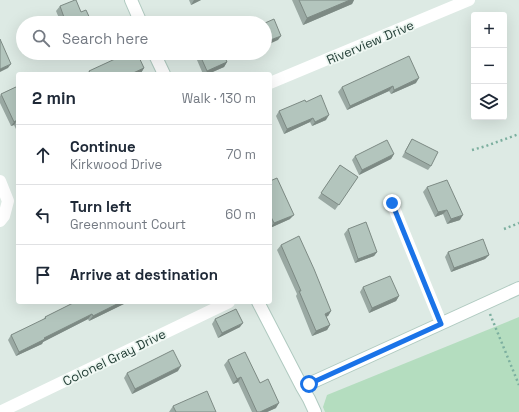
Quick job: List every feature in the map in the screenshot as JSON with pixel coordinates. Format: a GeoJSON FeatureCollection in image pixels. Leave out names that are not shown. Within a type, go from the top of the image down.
{"type":"FeatureCollection","features":[{"type":"Feature","properties":{"kind":"street"},"geometry":{"type":"LineString","coordinates":[[131,0],[138,16]]}},
{"type":"Feature","properties":{"kind":"street","name":"Riverview Drive"},"geometry":{"type":"LineString","coordinates":[[272,82],[469,0]]}},
{"type":"Feature","properties":{"kind":"street"},"geometry":{"type":"LineString","coordinates":[[157,60],[163,72]]}},
{"type":"Feature","properties":{"kind":"street"},"geometry":{"type":"LineString","coordinates":[[0,181],[8,201],[4,216],[0,221]]}},
{"type":"Feature","properties":{"kind":"street"},"geometry":{"type":"LineString","coordinates":[[392,203],[441,324]]}},
{"type":"Feature","properties":{"kind":"street"},"geometry":{"type":"LineString","coordinates":[[302,387],[519,288]]}},
{"type":"Feature","properties":{"kind":"street","name":"Colonel Gray Drive"},"geometry":{"type":"LineString","coordinates":[[0,412],[225,304]]}},
{"type":"Feature","properties":{"kind":"street"},"geometry":{"type":"LineString","coordinates":[[259,304],[309,399],[314,412]]}},
{"type":"Feature","properties":{"kind":"path"},"geometry":{"type":"LineString","coordinates":[[472,150],[519,134]]}},
{"type":"Feature","properties":{"kind":"path"},"geometry":{"type":"LineString","coordinates":[[504,229],[519,223]]}},
{"type":"Feature","properties":{"kind":"path"},"geometry":{"type":"LineString","coordinates":[[486,303],[519,385]]}},
{"type":"Feature","properties":{"kind":"green space"},"geometry":{"type":"Polygon","coordinates":[[[519,317],[519,412],[325,412],[323,407],[327,395],[519,317]]]}},
{"type":"Feature","properties":{"kind":"building"},"geometry":{"type":"Polygon","coordinates":[[[76,0],[81,12],[86,10],[89,16],[64,16],[60,6],[76,0]]]}},
{"type":"Feature","properties":{"kind":"building"},"geometry":{"type":"Polygon","coordinates":[[[299,0],[350,0],[307,18],[299,0]]]}},
{"type":"Feature","properties":{"kind":"building"},"geometry":{"type":"Polygon","coordinates":[[[274,19],[281,36],[272,39],[272,20],[274,19]]]}},
{"type":"Feature","properties":{"kind":"building"},"geometry":{"type":"Polygon","coordinates":[[[0,39],[11,64],[0,69],[0,39]]]}},
{"type":"Feature","properties":{"kind":"building"},"geometry":{"type":"Polygon","coordinates":[[[409,56],[419,78],[394,90],[393,86],[350,106],[342,87],[409,56]]]}},
{"type":"Feature","properties":{"kind":"building"},"geometry":{"type":"Polygon","coordinates":[[[113,60],[140,60],[144,68],[135,72],[89,71],[113,60]]]}},
{"type":"Feature","properties":{"kind":"building"},"geometry":{"type":"Polygon","coordinates":[[[202,60],[226,60],[227,62],[207,71],[202,60]]]}},
{"type":"Feature","properties":{"kind":"building"},"geometry":{"type":"Polygon","coordinates":[[[16,87],[16,121],[14,122],[1,94],[16,87]]]}},
{"type":"Feature","properties":{"kind":"building"},"geometry":{"type":"Polygon","coordinates":[[[321,95],[329,115],[315,122],[313,118],[287,129],[279,111],[305,100],[306,102],[321,95]]]}},
{"type":"Feature","properties":{"kind":"building"},"geometry":{"type":"Polygon","coordinates":[[[412,139],[438,152],[431,166],[405,152],[412,139]]]}},
{"type":"Feature","properties":{"kind":"building"},"geometry":{"type":"Polygon","coordinates":[[[387,140],[394,154],[362,170],[355,156],[387,140]]]}},
{"type":"Feature","properties":{"kind":"building"},"geometry":{"type":"Polygon","coordinates":[[[340,165],[358,177],[339,205],[321,193],[340,165]]]}},
{"type":"Feature","properties":{"kind":"building"},"geometry":{"type":"Polygon","coordinates":[[[277,178],[294,215],[274,223],[272,219],[272,180],[277,178]]]}},
{"type":"Feature","properties":{"kind":"building"},"geometry":{"type":"Polygon","coordinates":[[[447,180],[463,215],[451,219],[447,210],[438,212],[427,187],[447,180]]]}},
{"type":"Feature","properties":{"kind":"building"},"geometry":{"type":"Polygon","coordinates":[[[366,222],[377,252],[358,259],[348,229],[366,222]]]}},
{"type":"Feature","properties":{"kind":"building"},"geometry":{"type":"Polygon","coordinates":[[[299,236],[331,311],[325,314],[330,325],[316,331],[281,245],[299,236]]]}},
{"type":"Feature","properties":{"kind":"building"},"geometry":{"type":"Polygon","coordinates":[[[483,239],[489,255],[454,268],[448,252],[483,239]]]}},
{"type":"Feature","properties":{"kind":"building"},"geometry":{"type":"Polygon","coordinates":[[[390,276],[399,296],[372,308],[363,287],[390,276]]]}},
{"type":"Feature","properties":{"kind":"building"},"geometry":{"type":"Polygon","coordinates":[[[71,304],[117,304],[93,316],[92,314],[19,352],[11,335],[46,318],[45,317],[71,304]]]}},
{"type":"Feature","properties":{"kind":"building"},"geometry":{"type":"Polygon","coordinates":[[[236,309],[243,323],[222,333],[215,319],[236,309]]]}},
{"type":"Feature","properties":{"kind":"building"},"geometry":{"type":"Polygon","coordinates":[[[173,350],[181,366],[135,389],[127,373],[173,350]]]}},
{"type":"Feature","properties":{"kind":"building"},"geometry":{"type":"Polygon","coordinates":[[[245,352],[260,383],[268,379],[279,403],[260,412],[257,412],[241,377],[237,379],[228,360],[245,352]]]}},
{"type":"Feature","properties":{"kind":"building"},"geometry":{"type":"Polygon","coordinates":[[[207,391],[216,412],[176,412],[173,406],[207,391]]]}},
{"type":"Feature","properties":{"kind":"route"},"geometry":{"type":"LineString","coordinates":[[309,384],[441,324],[392,203]]}}]}
